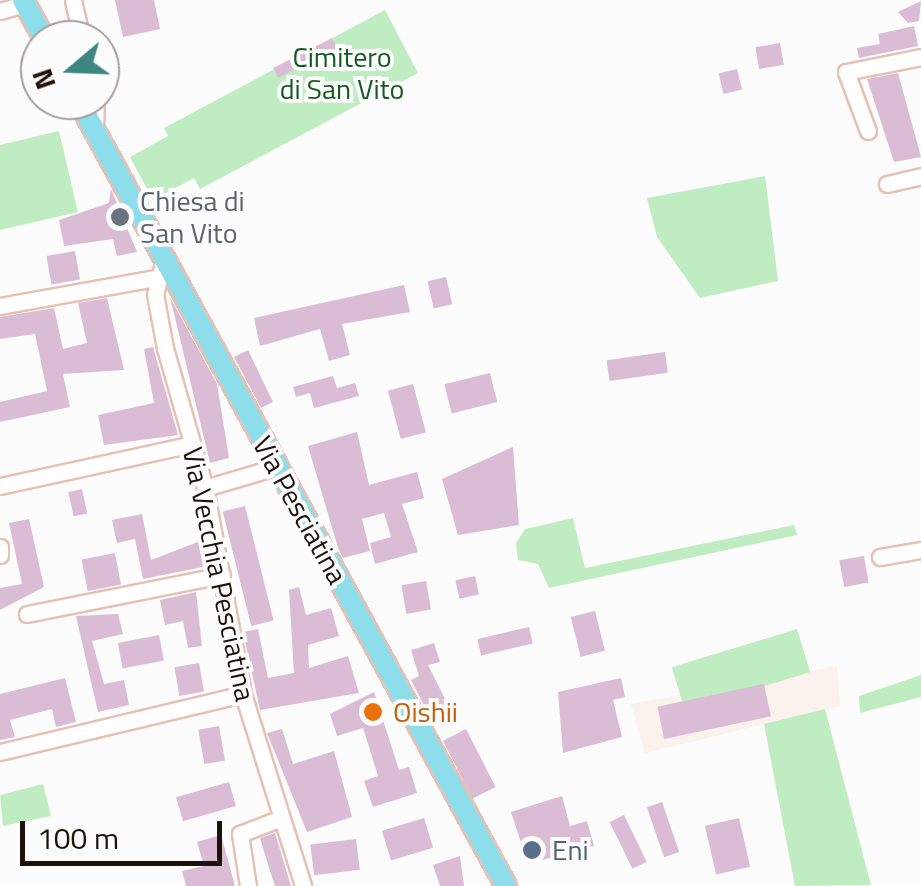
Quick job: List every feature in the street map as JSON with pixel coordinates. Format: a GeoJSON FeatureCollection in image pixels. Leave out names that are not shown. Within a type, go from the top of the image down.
{"type":"FeatureCollection","features":[{"type":"Feature","properties":{"kind":"main road","name":"Via Pesciatina"},"geometry":{"type":"LineString","coordinates":[[89,120],[160,268],[276,467],[506,886]]}},
{"type":"Feature","properties":{"kind":"street"},"geometry":{"type":"LineString","coordinates":[[0,12],[24,2]]}},
{"type":"Feature","properties":{"kind":"street"},"geometry":{"type":"LineString","coordinates":[[868,131],[846,72],[921,57]]}},
{"type":"Feature","properties":{"kind":"street"},"geometry":{"type":"LineString","coordinates":[[95,120],[95,132]]}},
{"type":"Feature","properties":{"kind":"street"},"geometry":{"type":"LineString","coordinates":[[887,184],[921,176]]}},
{"type":"Feature","properties":{"kind":"street"},"geometry":{"type":"LineString","coordinates":[[0,306],[160,268]]}},
{"type":"Feature","properties":{"kind":"street","name":"Via Vecchia Pesciatina"},"geometry":{"type":"LineString","coordinates":[[160,268],[243,694],[303,886]]}},
{"type":"Feature","properties":{"kind":"street"},"geometry":{"type":"LineString","coordinates":[[0,486],[192,444]]}},
{"type":"Feature","properties":{"kind":"street"},"geometry":{"type":"LineString","coordinates":[[205,488],[276,467]]}},
{"type":"Feature","properties":{"kind":"street"},"geometry":{"type":"LineString","coordinates":[[0,547],[0,555]]}},
{"type":"Feature","properties":{"kind":"street"},"geometry":{"type":"LineString","coordinates":[[880,558],[921,550]]}},
{"type":"Feature","properties":{"kind":"street"},"geometry":{"type":"LineString","coordinates":[[27,614],[222,575]]}},
{"type":"Feature","properties":{"kind":"street"},"geometry":{"type":"LineString","coordinates":[[0,752],[243,694]]}},
{"type":"Feature","properties":{"kind":"street"},"geometry":{"type":"LineString","coordinates":[[248,886],[240,834],[280,818]]}},
{"type":"Feature","properties":{"kind":"shaded area"},"geometry":{"type":"Polygon","coordinates":[[[837,666],[840,706],[645,753],[631,704],[837,666]]]}},
{"type":"Feature","properties":{"kind":"green space","name":"Cimitero di San Vito"},"geometry":{"type":"Polygon","coordinates":[[[385,10],[418,73],[200,189],[194,178],[153,200],[130,157],[168,136],[164,128],[385,10]]]}},
{"type":"Feature","properties":{"kind":"green space"},"geometry":{"type":"Polygon","coordinates":[[[59,131],[78,212],[0,230],[0,145],[59,131]]]}},
{"type":"Feature","properties":{"kind":"green space"},"geometry":{"type":"Polygon","coordinates":[[[765,176],[778,281],[700,298],[657,237],[647,198],[765,176]]]}},
{"type":"Feature","properties":{"kind":"green space"},"geometry":{"type":"Polygon","coordinates":[[[573,518],[585,568],[794,525],[797,535],[549,588],[538,564],[518,560],[516,543],[525,529],[573,518]]]}},
{"type":"Feature","properties":{"kind":"green space"},"geometry":{"type":"Polygon","coordinates":[[[797,629],[810,672],[685,710],[672,667],[797,629]]]}},
{"type":"Feature","properties":{"kind":"green space"},"geometry":{"type":"Polygon","coordinates":[[[921,675],[921,697],[860,713],[859,696],[921,675]]]}},
{"type":"Feature","properties":{"kind":"green space"},"geometry":{"type":"Polygon","coordinates":[[[825,709],[871,885],[795,886],[764,724],[825,709]]]}},
{"type":"Feature","properties":{"kind":"green space"},"geometry":{"type":"Polygon","coordinates":[[[43,784],[51,816],[3,826],[0,795],[43,784]]]}},
{"type":"Feature","properties":{"kind":"building"},"geometry":{"type":"Polygon","coordinates":[[[115,0],[154,0],[160,29],[123,37],[115,0]]]}},
{"type":"Feature","properties":{"kind":"building"},"geometry":{"type":"Polygon","coordinates":[[[921,1],[919,21],[908,23],[898,12],[921,1]]]}},
{"type":"Feature","properties":{"kind":"building"},"geometry":{"type":"Polygon","coordinates":[[[914,26],[918,46],[859,58],[857,48],[880,44],[878,34],[914,26]]]}},
{"type":"Feature","properties":{"kind":"building"},"geometry":{"type":"Polygon","coordinates":[[[332,38],[337,48],[278,78],[273,68],[332,38]]]}},
{"type":"Feature","properties":{"kind":"building"},"geometry":{"type":"Polygon","coordinates":[[[780,43],[784,65],[759,69],[755,47],[780,43]]]}},
{"type":"Feature","properties":{"kind":"building"},"geometry":{"type":"Polygon","coordinates":[[[737,69],[742,89],[724,94],[719,74],[737,69]]]}},
{"type":"Feature","properties":{"kind":"building"},"geometry":{"type":"Polygon","coordinates":[[[898,73],[921,157],[894,162],[867,79],[898,73]]]}},
{"type":"Feature","properties":{"kind":"building"},"geometry":{"type":"Polygon","coordinates":[[[111,189],[137,252],[117,256],[113,239],[64,246],[59,220],[109,203],[111,189]]]}},
{"type":"Feature","properties":{"kind":"building"},"geometry":{"type":"Polygon","coordinates":[[[75,251],[80,280],[51,285],[46,256],[75,251]]]}},
{"type":"Feature","properties":{"kind":"building"},"geometry":{"type":"Polygon","coordinates":[[[446,277],[452,304],[434,309],[427,281],[446,277]]]}},
{"type":"Feature","properties":{"kind":"building"},"geometry":{"type":"Polygon","coordinates":[[[404,285],[410,312],[342,324],[350,355],[329,361],[320,329],[260,346],[254,318],[404,285]]]}},
{"type":"Feature","properties":{"kind":"building"},"geometry":{"type":"Polygon","coordinates":[[[170,297],[217,384],[229,458],[210,463],[170,297]]]}},
{"type":"Feature","properties":{"kind":"building"},"geometry":{"type":"Polygon","coordinates":[[[107,298],[124,370],[63,374],[70,407],[0,422],[0,402],[47,391],[35,334],[0,339],[0,317],[54,308],[63,349],[87,343],[78,303],[107,298]]]}},
{"type":"Feature","properties":{"kind":"building"},"geometry":{"type":"Polygon","coordinates":[[[153,347],[178,435],[104,445],[98,415],[154,403],[144,349],[153,347]]]}},
{"type":"Feature","properties":{"kind":"building"},"geometry":{"type":"Polygon","coordinates":[[[248,350],[273,402],[261,408],[234,357],[248,350]]]}},
{"type":"Feature","properties":{"kind":"building"},"geometry":{"type":"Polygon","coordinates":[[[665,352],[668,373],[609,381],[607,360],[665,352]]]}},
{"type":"Feature","properties":{"kind":"building"},"geometry":{"type":"Polygon","coordinates":[[[490,373],[497,402],[452,413],[444,384],[490,373]]]}},
{"type":"Feature","properties":{"kind":"building"},"geometry":{"type":"Polygon","coordinates":[[[333,376],[337,388],[355,383],[359,396],[314,408],[310,393],[296,397],[293,387],[333,376]]]}},
{"type":"Feature","properties":{"kind":"building"},"geometry":{"type":"Polygon","coordinates":[[[413,384],[426,432],[401,439],[388,391],[413,384]]]}},
{"type":"Feature","properties":{"kind":"building"},"geometry":{"type":"Polygon","coordinates":[[[357,432],[369,485],[417,472],[424,498],[402,504],[418,552],[375,564],[370,543],[391,537],[384,513],[362,519],[370,551],[343,558],[308,446],[357,432]]]}},
{"type":"Feature","properties":{"kind":"building"},"geometry":{"type":"Polygon","coordinates":[[[513,447],[519,525],[458,535],[442,479],[513,447]]]}},
{"type":"Feature","properties":{"kind":"building"},"geometry":{"type":"Polygon","coordinates":[[[82,489],[87,513],[74,516],[68,492],[82,489]]]}},
{"type":"Feature","properties":{"kind":"building"},"geometry":{"type":"Polygon","coordinates":[[[245,506],[274,620],[251,626],[223,512],[245,506]]]}},
{"type":"Feature","properties":{"kind":"building"},"geometry":{"type":"Polygon","coordinates":[[[142,514],[151,560],[203,540],[208,566],[143,579],[135,539],[117,543],[112,520],[142,514]]]}},
{"type":"Feature","properties":{"kind":"building"},"geometry":{"type":"Polygon","coordinates":[[[29,519],[44,587],[0,610],[0,588],[22,584],[9,523],[29,519]]]}},
{"type":"Feature","properties":{"kind":"building"},"geometry":{"type":"Polygon","coordinates":[[[115,553],[121,584],[88,591],[82,559],[115,553]]]}},
{"type":"Feature","properties":{"kind":"building"},"geometry":{"type":"Polygon","coordinates":[[[864,556],[869,583],[844,587],[839,560],[864,556]]]}},
{"type":"Feature","properties":{"kind":"building"},"geometry":{"type":"Polygon","coordinates":[[[475,576],[479,595],[459,599],[455,580],[475,576]]]}},
{"type":"Feature","properties":{"kind":"building"},"geometry":{"type":"Polygon","coordinates":[[[426,581],[431,610],[406,614],[401,585],[426,581]]]}},
{"type":"Feature","properties":{"kind":"building"},"geometry":{"type":"Polygon","coordinates":[[[299,587],[306,615],[331,608],[339,636],[308,645],[309,668],[348,656],[359,693],[260,710],[243,632],[258,629],[268,678],[294,673],[289,590],[299,587]]]}},
{"type":"Feature","properties":{"kind":"building"},"geometry":{"type":"Polygon","coordinates":[[[196,592],[202,646],[188,648],[183,621],[165,625],[160,600],[196,592]]]}},
{"type":"Feature","properties":{"kind":"building"},"geometry":{"type":"Polygon","coordinates":[[[595,611],[605,651],[581,657],[571,617],[595,611]]]}},
{"type":"Feature","properties":{"kind":"building"},"geometry":{"type":"Polygon","coordinates":[[[118,614],[123,634],[92,641],[104,684],[124,680],[129,705],[98,712],[76,616],[118,614]]]}},
{"type":"Feature","properties":{"kind":"building"},"geometry":{"type":"Polygon","coordinates":[[[529,627],[533,644],[481,655],[477,639],[529,627]]]}},
{"type":"Feature","properties":{"kind":"building"},"geometry":{"type":"Polygon","coordinates":[[[159,635],[164,661],[123,669],[118,643],[159,635]]]}},
{"type":"Feature","properties":{"kind":"building"},"geometry":{"type":"Polygon","coordinates":[[[434,643],[440,662],[428,665],[451,711],[432,721],[411,680],[419,676],[411,650],[434,643]]]}},
{"type":"Feature","properties":{"kind":"building"},"geometry":{"type":"Polygon","coordinates":[[[199,663],[204,692],[179,696],[174,667],[199,663]]]}},
{"type":"Feature","properties":{"kind":"building"},"geometry":{"type":"Polygon","coordinates":[[[65,678],[76,722],[56,727],[52,709],[10,720],[15,737],[0,740],[0,694],[65,678]]]}},
{"type":"Feature","properties":{"kind":"building"},"geometry":{"type":"Polygon","coordinates":[[[621,678],[625,697],[613,700],[622,737],[563,753],[558,692],[621,678]]]}},
{"type":"Feature","properties":{"kind":"building"},"geometry":{"type":"Polygon","coordinates":[[[764,684],[771,716],[664,739],[657,707],[764,684]]]}},
{"type":"Feature","properties":{"kind":"building"},"geometry":{"type":"Polygon","coordinates":[[[374,692],[399,770],[409,767],[417,793],[373,807],[364,781],[378,776],[363,728],[337,736],[330,714],[374,692]]]}},
{"type":"Feature","properties":{"kind":"building"},"geometry":{"type":"Polygon","coordinates":[[[219,726],[225,760],[204,764],[198,730],[219,726]]]}},
{"type":"Feature","properties":{"kind":"building"},"geometry":{"type":"Polygon","coordinates":[[[282,729],[293,764],[334,751],[352,817],[307,832],[267,733],[282,729]]]}},
{"type":"Feature","properties":{"kind":"building"},"geometry":{"type":"Polygon","coordinates":[[[466,729],[496,787],[472,799],[443,741],[466,729]]]}},
{"type":"Feature","properties":{"kind":"building"},"geometry":{"type":"Polygon","coordinates":[[[229,782],[236,806],[183,821],[176,797],[229,782]]]}},
{"type":"Feature","properties":{"kind":"building"},"geometry":{"type":"Polygon","coordinates":[[[562,796],[570,826],[587,821],[594,846],[528,864],[511,812],[562,796]]]}},
{"type":"Feature","properties":{"kind":"building"},"geometry":{"type":"Polygon","coordinates":[[[662,802],[679,852],[664,857],[647,807],[662,802]]]}},
{"type":"Feature","properties":{"kind":"building"},"geometry":{"type":"Polygon","coordinates":[[[624,815],[647,862],[632,869],[610,822],[624,815]]]}},
{"type":"Feature","properties":{"kind":"building"},"geometry":{"type":"Polygon","coordinates":[[[424,818],[433,848],[391,861],[382,831],[424,818]]]}},
{"type":"Feature","properties":{"kind":"building"},"geometry":{"type":"Polygon","coordinates":[[[739,818],[750,867],[716,875],[705,826],[739,818]]]}},
{"type":"Feature","properties":{"kind":"building"},"geometry":{"type":"Polygon","coordinates":[[[275,833],[291,886],[275,886],[260,838],[275,833]]]}},
{"type":"Feature","properties":{"kind":"building"},"geometry":{"type":"Polygon","coordinates":[[[221,835],[235,886],[186,886],[182,871],[204,866],[197,842],[221,835]]]}},
{"type":"Feature","properties":{"kind":"building"},"geometry":{"type":"Polygon","coordinates":[[[356,839],[360,870],[314,875],[310,845],[356,839]]]}},
{"type":"Feature","properties":{"kind":"building"},"geometry":{"type":"Polygon","coordinates":[[[460,856],[464,886],[440,886],[433,865],[460,856]]]}},
{"type":"Feature","properties":{"kind":"place","name":"Chiesa di San Vito"},"geometry":{"type":"Point","coordinates":[120,217]}},
{"type":"Feature","properties":{"kind":"place","name":"Oishii"},"geometry":{"type":"Point","coordinates":[373,712]}},
{"type":"Feature","properties":{"kind":"place","name":"Eni"},"geometry":{"type":"Point","coordinates":[532,850]}}]}
